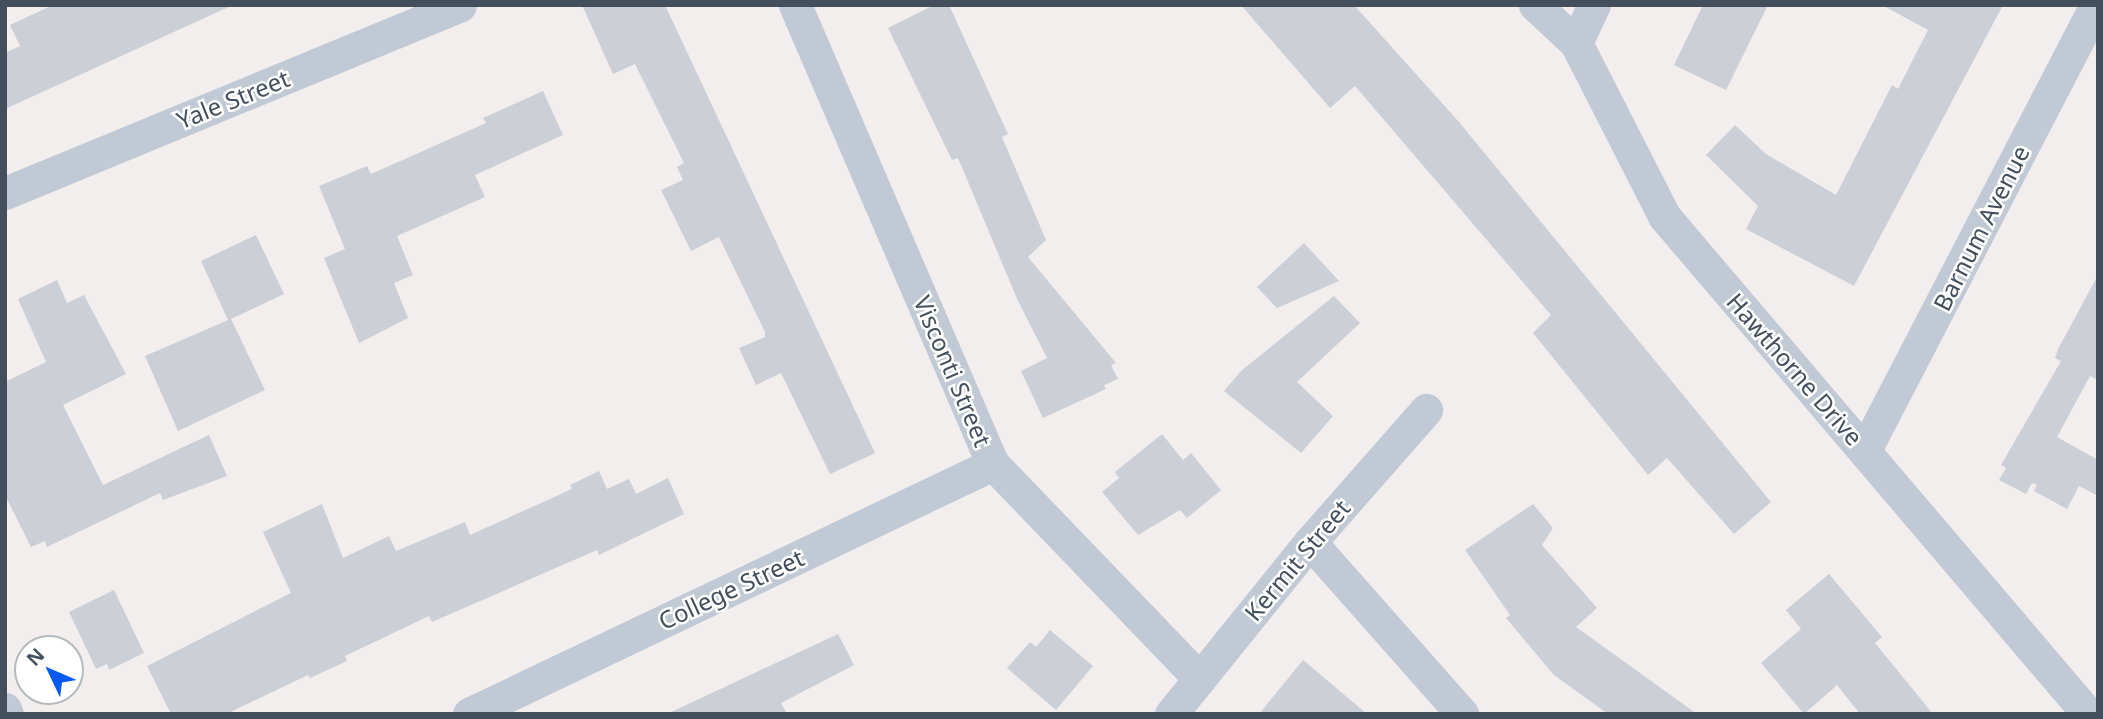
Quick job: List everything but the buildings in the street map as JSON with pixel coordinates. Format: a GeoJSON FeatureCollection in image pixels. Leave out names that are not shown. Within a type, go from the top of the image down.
{"type":"FeatureCollection","features":[{"type":"Feature","properties":{"kind":"street","name":"Yale Street"},"geometry":{"type":"LineString","coordinates":[[5,193],[460,5]]}},
{"type":"Feature","properties":{"kind":"street","name":"Visconti Street"},"geometry":{"type":"LineString","coordinates":[[795,5],[993,464],[1199,679]]}},
{"type":"Feature","properties":{"kind":"street","name":"Hawthorne Drive"},"geometry":{"type":"LineString","coordinates":[[1535,5],[1576,43],[1664,216],[2088,714]]}},
{"type":"Feature","properties":{"kind":"street"},"geometry":{"type":"LineString","coordinates":[[1576,43],[1594,5]]}},
{"type":"Feature","properties":{"kind":"street","name":"Barnum Avenue"},"geometry":{"type":"LineString","coordinates":[[1865,450],[2096,5]]}},
{"type":"Feature","properties":{"kind":"street","name":"Kermit Street"},"geometry":{"type":"LineString","coordinates":[[1171,714],[1310,541],[1426,410]]}},
{"type":"Feature","properties":{"kind":"street","name":"College Street"},"geometry":{"type":"LineString","coordinates":[[469,714],[993,464]]}},
{"type":"Feature","properties":{"kind":"street"},"geometry":{"type":"LineString","coordinates":[[1310,541],[1462,714]]}}]}
